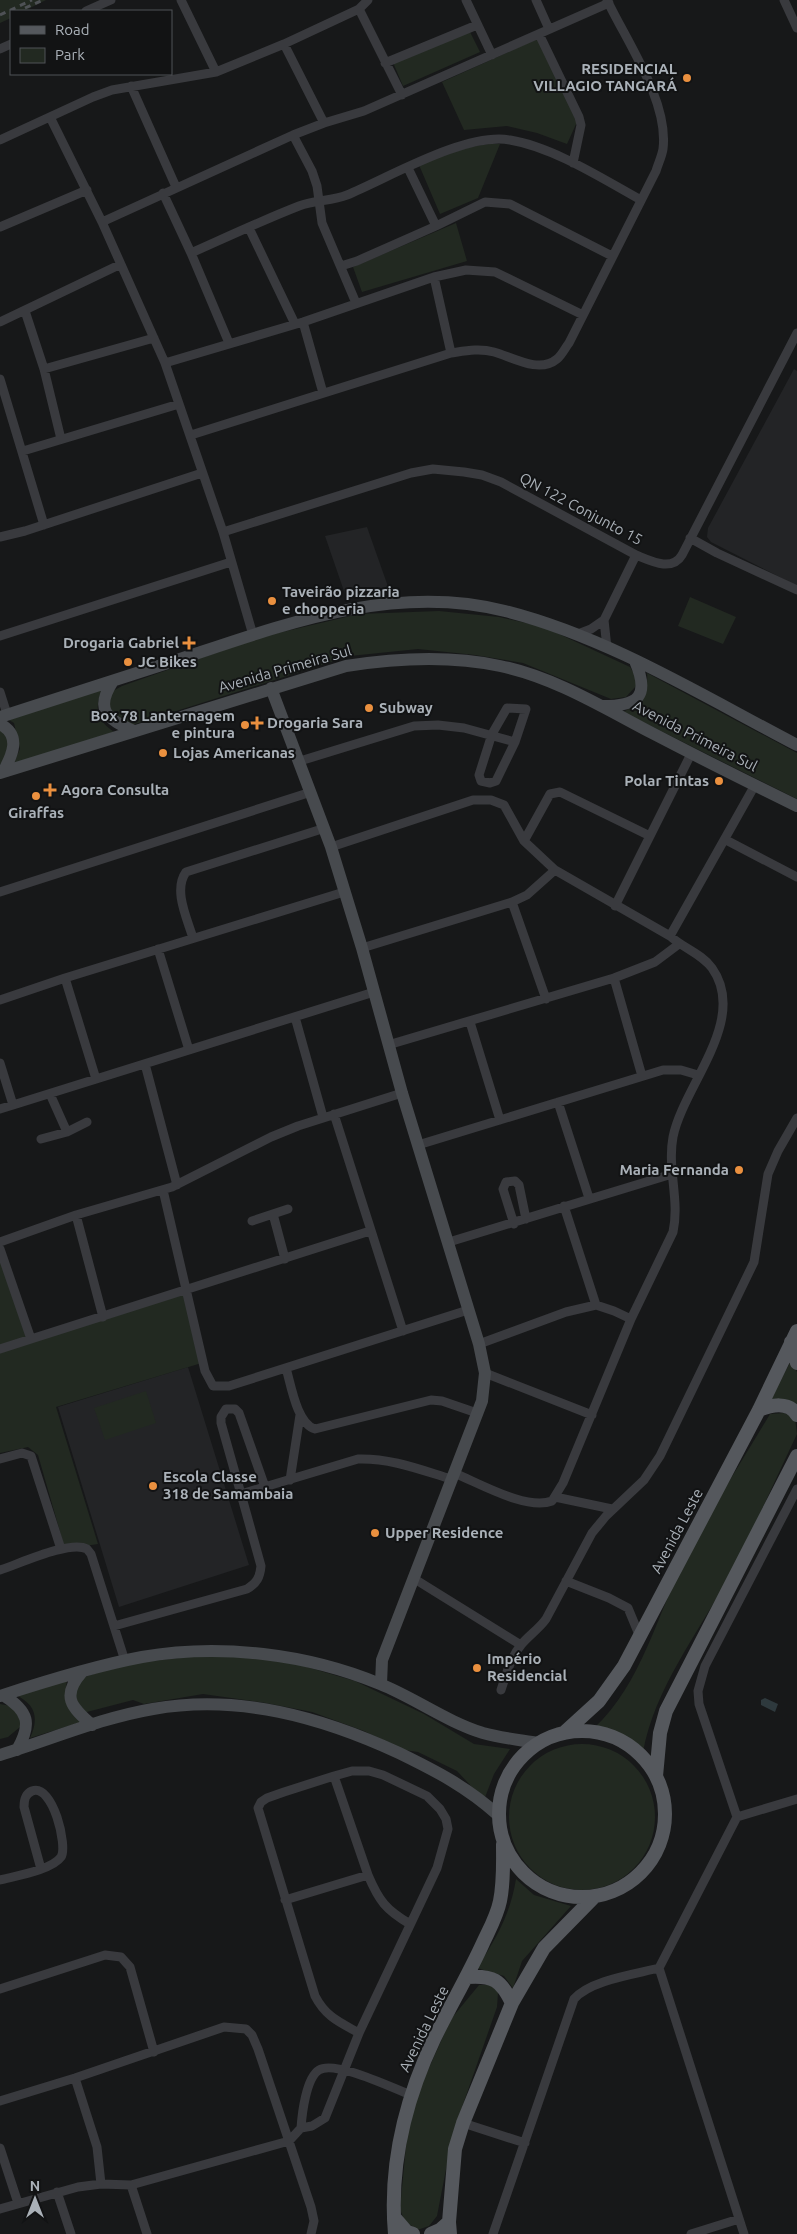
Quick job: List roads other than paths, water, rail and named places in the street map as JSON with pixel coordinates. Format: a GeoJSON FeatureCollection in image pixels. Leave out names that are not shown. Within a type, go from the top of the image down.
{"type":"FeatureCollection","features":[{"type":"Feature","properties":{"kind":"main road"},"geometry":{"type":"LineString","coordinates":[[1,773],[14,749],[11,733],[6,728],[2,718],[253,635],[357,607],[401,602],[452,602],[503,610],[578,634],[636,661],[797,745]]}},
{"type":"Feature","properties":{"kind":"main road","name":"Avenida Primeira Sul"},"geometry":{"type":"LineString","coordinates":[[1,773],[346,666],[409,658],[455,660],[502,666],[556,685],[797,806]]}},
{"type":"Feature","properties":{"kind":"main road"},"geometry":{"type":"LineString","coordinates":[[600,706],[624,705],[635,701],[639,697],[642,678],[636,661]]}},
{"type":"Feature","properties":{"kind":"main road"},"geometry":{"type":"LineString","coordinates":[[113,681],[104,697],[105,712],[115,722],[134,731]]}},
{"type":"Feature","properties":{"kind":"main road"},"geometry":{"type":"LineString","coordinates":[[271,688],[331,847],[362,948],[402,1093],[479,1344],[485,1373],[482,1402],[412,1578],[382,1660],[381,1684]]}},
{"type":"Feature","properties":{"kind":"main road"},"geometry":{"type":"LineString","coordinates":[[794,1336],[797,1363]]}},
{"type":"Feature","properties":{"kind":"main road","name":"Avenida Leste"},"geometry":{"type":"LineString","coordinates":[[566,1732],[599,1701],[614,1682],[640,1637],[758,1410],[794,1336]]}},
{"type":"Feature","properties":{"kind":"main road"},"geometry":{"type":"LineString","coordinates":[[758,1410],[779,1405],[787,1406],[797,1414]]}},
{"type":"Feature","properties":{"kind":"main road"},"geometry":{"type":"LineString","coordinates":[[656,1776],[660,1733],[666,1711],[797,1456]]}},
{"type":"Feature","properties":{"kind":"main road"},"geometry":{"type":"LineString","coordinates":[[2,1695],[82,1672],[160,1654],[205,1652],[259,1654],[312,1663],[360,1676],[482,1732],[538,1743]]}},
{"type":"Feature","properties":{"kind":"main road"},"geometry":{"type":"LineString","coordinates":[[360,1676],[382,1660]]}},
{"type":"Feature","properties":{"kind":"main road"},"geometry":{"type":"LineString","coordinates":[[82,1672],[73,1682],[70,1689],[70,1699],[79,1714],[92,1725]]}},
{"type":"Feature","properties":{"kind":"main road"},"geometry":{"type":"LineString","coordinates":[[2,1695],[21,1708],[26,1721],[24,1737],[17,1750]]}},
{"type":"Feature","properties":{"kind":"main road"},"geometry":{"type":"LineString","coordinates":[[0,1755],[92,1725],[153,1709],[210,1705],[263,1708],[307,1717],[357,1733],[454,1780],[498,1815]]}},
{"type":"Feature","properties":{"kind":"main road"},"geometry":{"type":"LineString","coordinates":[[566,1732],[592,1732],[618,1739],[640,1754],[656,1776],[664,1801],[664,1827],[656,1852],[641,1873],[619,1889],[594,1897],[566,1896],[539,1886],[517,1868],[503,1844],[498,1815],[502,1787],[516,1762],[538,1743],[566,1732]]}},
{"type":"Feature","properties":{"kind":"main road","name":"Avenida Leste"},"geometry":{"type":"LineString","coordinates":[[395,2234],[394,2217],[398,2143],[410,2095],[434,2039],[467,1977],[500,1902],[503,1877],[503,1844]]}},
{"type":"Feature","properties":{"kind":"main road"},"geometry":{"type":"LineString","coordinates":[[431,2234],[449,2228],[455,2149],[463,2123],[512,2003],[544,1948],[594,1897]]}},
{"type":"Feature","properties":{"kind":"main road"},"geometry":{"type":"LineString","coordinates":[[467,1977],[480,1976],[497,1981],[505,1989],[512,2003]]}},
{"type":"Feature","properties":{"kind":"main road"},"geometry":{"type":"LineString","coordinates":[[394,2217],[407,2232],[413,2234]]}},
{"type":"Feature","properties":{"kind":"street"},"geometry":{"type":"LineString","coordinates":[[88,10],[111,0]]}},
{"type":"Feature","properties":{"kind":"street"},"geometry":{"type":"LineString","coordinates":[[181,0],[216,72]]}},
{"type":"Feature","properties":{"kind":"street"},"geometry":{"type":"LineString","coordinates":[[0,140],[93,97],[131,86],[216,72],[284,44],[359,9],[368,0]]}},
{"type":"Feature","properties":{"kind":"street"},"geometry":{"type":"LineString","coordinates":[[466,0],[492,55]]}},
{"type":"Feature","properties":{"kind":"street"},"geometry":{"type":"LineString","coordinates":[[536,0],[549,30]]}},
{"type":"Feature","properties":{"kind":"street"},"geometry":{"type":"LineString","coordinates":[[784,0],[797,28]]}},
{"type":"Feature","properties":{"kind":"street"},"geometry":{"type":"LineString","coordinates":[[102,222],[293,135],[364,111],[402,95],[608,2],[656,97],[662,128],[663,149],[656,171],[583,315],[558,359],[543,365],[530,364],[492,352],[471,350],[451,353],[191,435]]}},
{"type":"Feature","properties":{"kind":"street"},"geometry":{"type":"LineString","coordinates":[[359,9],[402,95]]}},
{"type":"Feature","properties":{"kind":"street"},"geometry":{"type":"LineString","coordinates":[[385,64],[477,25]]}},
{"type":"Feature","properties":{"kind":"street"},"geometry":{"type":"LineString","coordinates":[[538,34],[579,117],[581,125],[573,163]]}},
{"type":"Feature","properties":{"kind":"street"},"geometry":{"type":"LineString","coordinates":[[284,44],[324,123]]}},
{"type":"Feature","properties":{"kind":"street"},"geometry":{"type":"LineString","coordinates":[[131,86],[176,187]]}},
{"type":"Feature","properties":{"kind":"street"},"geometry":{"type":"LineString","coordinates":[[50,117],[102,222],[119,264],[165,363],[223,532],[253,635]]}},
{"type":"Feature","properties":{"kind":"street"},"geometry":{"type":"LineString","coordinates":[[293,135],[312,171],[320,201],[322,223],[356,303]]}},
{"type":"Feature","properties":{"kind":"street"},"geometry":{"type":"LineString","coordinates":[[191,253],[299,206],[345,196],[463,145],[491,138],[528,144],[573,163],[641,200]]}},
{"type":"Feature","properties":{"kind":"street"},"geometry":{"type":"LineString","coordinates":[[408,168],[436,226]]}},
{"type":"Feature","properties":{"kind":"street"},"geometry":{"type":"LineString","coordinates":[[0,227],[87,190]]}},
{"type":"Feature","properties":{"kind":"street"},"geometry":{"type":"LineString","coordinates":[[163,193],[229,343]]}},
{"type":"Feature","properties":{"kind":"street"},"geometry":{"type":"LineString","coordinates":[[341,266],[357,261],[436,226],[485,202],[502,202],[518,208],[612,256]]}},
{"type":"Feature","properties":{"kind":"street"},"geometry":{"type":"LineString","coordinates":[[249,228],[299,323],[323,393]]}},
{"type":"Feature","properties":{"kind":"street"},"geometry":{"type":"LineString","coordinates":[[0,322],[119,264]]}},
{"type":"Feature","properties":{"kind":"street"},"geometry":{"type":"LineString","coordinates":[[165,363],[299,323],[434,277],[466,270],[495,272],[583,315]]}},
{"type":"Feature","properties":{"kind":"street"},"geometry":{"type":"LineString","coordinates":[[434,277],[451,353]]}},
{"type":"Feature","properties":{"kind":"street"},"geometry":{"type":"LineString","coordinates":[[25,311],[44,370],[61,439]]}},
{"type":"Feature","properties":{"kind":"street","name":"QN 122 Conjunto 15"},"geometry":{"type":"LineString","coordinates":[[223,532],[387,479],[433,469],[482,475],[501,482],[636,555],[660,564],[672,564],[678,561],[794,348],[797,334]]}},
{"type":"Feature","properties":{"kind":"street"},"geometry":{"type":"LineString","coordinates":[[44,370],[154,338]]}},
{"type":"Feature","properties":{"kind":"street"},"geometry":{"type":"LineString","coordinates":[[0,379],[44,525]]}},
{"type":"Feature","properties":{"kind":"street"},"geometry":{"type":"LineString","coordinates":[[23,451],[179,404]]}},
{"type":"Feature","properties":{"kind":"street"},"geometry":{"type":"LineString","coordinates":[[0,419],[10,416]]}},
{"type":"Feature","properties":{"kind":"street"},"geometry":{"type":"LineString","coordinates":[[0,537],[44,525],[202,473]]}},
{"type":"Feature","properties":{"kind":"street"},"geometry":{"type":"LineString","coordinates":[[690,538],[717,553],[797,590]]}},
{"type":"Feature","properties":{"kind":"street"},"geometry":{"type":"LineString","coordinates":[[578,634],[591,629],[604,620],[636,555]]}},
{"type":"Feature","properties":{"kind":"street"},"geometry":{"type":"LineString","coordinates":[[0,636],[231,562]]}},
{"type":"Feature","properties":{"kind":"street"},"geometry":{"type":"LineString","coordinates":[[604,620],[607,648]]}},
{"type":"Feature","properties":{"kind":"street"},"geometry":{"type":"LineString","coordinates":[[0,692],[2,718]]}},
{"type":"Feature","properties":{"kind":"street"},"geometry":{"type":"LineString","coordinates":[[507,708],[526,709],[515,742],[496,781],[490,783],[481,781],[479,775],[492,734],[507,708]]}},
{"type":"Feature","properties":{"kind":"street"},"geometry":{"type":"LineString","coordinates":[[300,761],[414,726],[438,725],[492,734],[515,742]]}},
{"type":"Feature","properties":{"kind":"street"},"geometry":{"type":"LineString","coordinates":[[615,906],[691,754]]}},
{"type":"Feature","properties":{"kind":"street"},"geometry":{"type":"LineString","coordinates":[[670,936],[755,786]]}},
{"type":"Feature","properties":{"kind":"street"},"geometry":{"type":"LineString","coordinates":[[0,892],[311,792]]}},
{"type":"Feature","properties":{"kind":"street"},"geometry":{"type":"LineString","coordinates":[[524,841],[550,794],[555,792],[560,792],[650,836]]}},
{"type":"Feature","properties":{"kind":"street"},"geometry":{"type":"LineString","coordinates":[[241,1494],[340,1464],[374,1459],[453,1476],[524,1501],[544,1504],[552,1500],[563,1483],[631,1319],[673,1232],[676,1219],[672,1174],[673,1138],[678,1119],[721,1023],[724,1005],[720,986],[713,969],[705,959],[679,944],[670,936],[555,870],[524,841],[504,804],[491,800],[474,800],[331,847]]}},
{"type":"Feature","properties":{"kind":"street"},"geometry":{"type":"LineString","coordinates":[[193,938],[182,903],[182,878],[186,872],[325,828]]}},
{"type":"Feature","properties":{"kind":"street"},"geometry":{"type":"LineString","coordinates":[[726,840],[797,877]]}},
{"type":"Feature","properties":{"kind":"street"},"geometry":{"type":"LineString","coordinates":[[362,948],[512,902],[527,895],[555,870]]}},
{"type":"Feature","properties":{"kind":"street"},"geometry":{"type":"LineString","coordinates":[[0,1000],[65,978],[344,892]]}},
{"type":"Feature","properties":{"kind":"street"},"geometry":{"type":"LineString","coordinates":[[512,902],[546,999]]}},
{"type":"Feature","properties":{"kind":"street"},"geometry":{"type":"LineString","coordinates":[[388,1045],[614,978],[655,962],[679,944]]}},
{"type":"Feature","properties":{"kind":"street"},"geometry":{"type":"LineString","coordinates":[[158,949],[189,1050]]}},
{"type":"Feature","properties":{"kind":"street"},"geometry":{"type":"LineString","coordinates":[[65,978],[96,1079]]}},
{"type":"Feature","properties":{"kind":"street"},"geometry":{"type":"LineString","coordinates":[[614,978],[642,1076]]}},
{"type":"Feature","properties":{"kind":"street"},"geometry":{"type":"LineString","coordinates":[[0,1109],[374,992]]}},
{"type":"Feature","properties":{"kind":"street"},"geometry":{"type":"LineString","coordinates":[[295,1017],[323,1117]]}},
{"type":"Feature","properties":{"kind":"street"},"geometry":{"type":"LineString","coordinates":[[470,1022],[500,1120]]}},
{"type":"Feature","properties":{"kind":"street"},"geometry":{"type":"LineString","coordinates":[[0,1063],[13,1105]]}},
{"type":"Feature","properties":{"kind":"street"},"geometry":{"type":"LineString","coordinates":[[145,1064],[177,1184]]}},
{"type":"Feature","properties":{"kind":"street"},"geometry":{"type":"LineString","coordinates":[[418,1145],[663,1070],[681,1070],[698,1075]]}},
{"type":"Feature","properties":{"kind":"street"},"geometry":{"type":"LineString","coordinates":[[0,1242],[76,1215],[163,1190],[271,1137],[323,1117],[402,1093]]}},
{"type":"Feature","properties":{"kind":"street"},"geometry":{"type":"LineString","coordinates":[[50,1094],[67,1132]]}},
{"type":"Feature","properties":{"kind":"street"},"geometry":{"type":"LineString","coordinates":[[558,1102],[589,1198]]}},
{"type":"Feature","properties":{"kind":"street"},"geometry":{"type":"LineString","coordinates":[[334,1114],[370,1232],[403,1330]]}},
{"type":"Feature","properties":{"kind":"street"},"geometry":{"type":"LineString","coordinates":[[41,1139],[67,1132],[87,1122]]}},
{"type":"Feature","properties":{"kind":"street"},"geometry":{"type":"LineString","coordinates":[[501,1690],[510,1665],[521,1645],[540,1628],[546,1619],[592,1533],[612,1509],[644,1480],[656,1463],[733,1309],[754,1262],[768,1174],[778,1151],[796,1124]]}},
{"type":"Feature","properties":{"kind":"street"},"geometry":{"type":"LineString","coordinates":[[449,1242],[514,1224],[589,1198],[672,1174]]}},
{"type":"Feature","properties":{"kind":"street"},"geometry":{"type":"LineString","coordinates":[[514,1224],[502,1189],[506,1182],[512,1180],[519,1185],[526,1220]]}},
{"type":"Feature","properties":{"kind":"street"},"geometry":{"type":"LineString","coordinates":[[163,1190],[205,1371],[212,1386],[229,1386],[468,1310]]}},
{"type":"Feature","properties":{"kind":"street"},"geometry":{"type":"LineString","coordinates":[[564,1206],[596,1305]]}},
{"type":"Feature","properties":{"kind":"street"},"geometry":{"type":"LineString","coordinates":[[252,1220],[288,1209]]}},
{"type":"Feature","properties":{"kind":"street"},"geometry":{"type":"LineString","coordinates":[[273,1214],[284,1259]]}},
{"type":"Feature","properties":{"kind":"street"},"geometry":{"type":"LineString","coordinates":[[76,1215],[103,1317]]}},
{"type":"Feature","properties":{"kind":"street"},"geometry":{"type":"LineString","coordinates":[[0,1349],[370,1232]]}},
{"type":"Feature","properties":{"kind":"street"},"geometry":{"type":"LineString","coordinates":[[0,1249],[30,1339]]}},
{"type":"Feature","properties":{"kind":"street"},"geometry":{"type":"LineString","coordinates":[[479,1344],[566,1312],[596,1305],[631,1319]]}},
{"type":"Feature","properties":{"kind":"street"},"geometry":{"type":"LineString","coordinates":[[286,1368],[300,1415],[310,1428],[325,1428],[431,1400],[442,1401],[477,1413]]}},
{"type":"Feature","properties":{"kind":"street"},"geometry":{"type":"LineString","coordinates":[[485,1373],[592,1415]]}},
{"type":"Feature","properties":{"kind":"street"},"geometry":{"type":"LineString","coordinates":[[114,1626],[247,1588],[255,1583],[260,1576],[261,1566],[221,1423],[220,1417],[226,1409],[235,1408],[239,1412],[265,1487]]}},
{"type":"Feature","properties":{"kind":"street"},"geometry":{"type":"LineString","coordinates":[[290,1480],[300,1415]]}},
{"type":"Feature","properties":{"kind":"street"},"geometry":{"type":"LineString","coordinates":[[0,1459],[22,1453],[31,1456],[61,1549]]}},
{"type":"Feature","properties":{"kind":"street"},"geometry":{"type":"LineString","coordinates":[[744,2234],[659,1968],[737,1817],[699,1704],[698,1691],[706,1666],[797,1489]]}},
{"type":"Feature","properties":{"kind":"street"},"geometry":{"type":"LineString","coordinates":[[555,1496],[612,1509]]}},
{"type":"Feature","properties":{"kind":"street"},"geometry":{"type":"LineString","coordinates":[[0,1570],[61,1549],[82,1546],[91,1554],[125,1661]]}},
{"type":"Feature","properties":{"kind":"street"},"geometry":{"type":"LineString","coordinates":[[412,1578],[521,1645]]}},
{"type":"Feature","properties":{"kind":"street"},"geometry":{"type":"LineString","coordinates":[[566,1581],[609,1598],[628,1608],[640,1637]]}},
{"type":"Feature","properties":{"kind":"street"},"geometry":{"type":"LineString","coordinates":[[0,2209],[57,2192],[101,2184],[131,2185],[289,2140],[301,2128],[312,2126],[325,2118],[359,2034],[437,1868],[448,1829],[446,1819],[440,1809],[427,1796],[383,1775],[369,1771],[352,1771],[267,1798],[261,1802],[258,1808],[306,1972],[321,2008],[329,2016],[359,2034]]}},
{"type":"Feature","properties":{"kind":"street"},"geometry":{"type":"LineString","coordinates":[[334,1776],[376,1895],[391,1913],[410,1924]]}},
{"type":"Feature","properties":{"kind":"street"},"geometry":{"type":"LineString","coordinates":[[0,1880],[41,1869],[61,1858],[63,1845],[53,1808],[47,1795],[35,1790],[28,1792],[24,1807],[41,1869]]}},
{"type":"Feature","properties":{"kind":"street"},"geometry":{"type":"LineString","coordinates":[[737,1817],[797,1800]]}},
{"type":"Feature","properties":{"kind":"street"},"geometry":{"type":"LineString","coordinates":[[284,1900],[368,1876]]}},
{"type":"Feature","properties":{"kind":"street"},"geometry":{"type":"LineString","coordinates":[[0,1989],[105,1955],[121,1957],[130,1967],[154,2052]]}},
{"type":"Feature","properties":{"kind":"street"},"geometry":{"type":"LineString","coordinates":[[493,2234],[574,1999],[580,1992],[593,1986],[659,1968]]}},
{"type":"Feature","properties":{"kind":"street"},"geometry":{"type":"LineString","coordinates":[[0,2101],[154,2052],[224,2027],[246,2029],[252,2035],[258,2049],[311,2207],[314,2221],[311,2234]]}},
{"type":"Feature","properties":{"kind":"street"},"geometry":{"type":"LineString","coordinates":[[301,2128],[306,2097],[314,2075],[319,2070],[329,2067],[344,2070],[410,2095]]}},
{"type":"Feature","properties":{"kind":"street"},"geometry":{"type":"LineString","coordinates":[[75,2078],[97,2147],[101,2184]]}},
{"type":"Feature","properties":{"kind":"street"},"geometry":{"type":"LineString","coordinates":[[463,2123],[525,2143]]}},
{"type":"Feature","properties":{"kind":"street"},"geometry":{"type":"LineString","coordinates":[[0,2148],[18,2204]]}},
{"type":"Feature","properties":{"kind":"street"},"geometry":{"type":"LineString","coordinates":[[131,2185],[147,2234]]}},
{"type":"Feature","properties":{"kind":"street"},"geometry":{"type":"LineString","coordinates":[[57,2192],[71,2234]]}},
{"type":"Feature","properties":{"kind":"street"},"geometry":{"type":"LineString","coordinates":[[691,2234],[739,2219]]}},
{"type":"Feature","properties":{"kind":"railway"},"geometry":{"type":"LineString","coordinates":[[11,10],[32,0]]}},
{"type":"Feature","properties":{"kind":"railway"},"geometry":{"type":"LineString","coordinates":[[25,8],[43,0]]}},
{"type":"Feature","properties":{"kind":"railway"},"geometry":{"type":"LineString","coordinates":[[0,15],[10,10]]}},
{"type":"Feature","properties":{"kind":"place","name":"RESIDENCIAL VILLAGIO TANGARÁ"},"geometry":{"type":"Point","coordinates":[687,78]}},
{"type":"Feature","properties":{"kind":"place","name":"Taveirão pizzaria e chopperia"},"geometry":{"type":"Point","coordinates":[272,601]}},
{"type":"Feature","properties":{"kind":"place","name":"Drogaria Gabriel"},"geometry":{"type":"Point","coordinates":[189,643]}},
{"type":"Feature","properties":{"kind":"place","name":"JC Bikes"},"geometry":{"type":"Point","coordinates":[128,662]}},
{"type":"Feature","properties":{"kind":"place","name":"Subway"},"geometry":{"type":"Point","coordinates":[369,708]}},
{"type":"Feature","properties":{"kind":"place","name":"Drogaria Sara"},"geometry":{"type":"Point","coordinates":[257,723]}},
{"type":"Feature","properties":{"kind":"place","name":"Box 78 Lanternagem e pintura"},"geometry":{"type":"Point","coordinates":[245,725]}},
{"type":"Feature","properties":{"kind":"place","name":"Lojas Americanas"},"geometry":{"type":"Point","coordinates":[163,753]}},
{"type":"Feature","properties":{"kind":"place","name":"Polar Tintas"},"geometry":{"type":"Point","coordinates":[719,781]}},
{"type":"Feature","properties":{"kind":"place","name":"Agora Consulta"},"geometry":{"type":"Point","coordinates":[50,790]}},
{"type":"Feature","properties":{"kind":"place","name":"Giraffas"},"geometry":{"type":"Point","coordinates":[36,796]}},
{"type":"Feature","properties":{"kind":"place","name":"Maria Fernanda"},"geometry":{"type":"Point","coordinates":[739,1170]}},
{"type":"Feature","properties":{"kind":"place","name":"Escola Classe 318 de Samambaia"},"geometry":{"type":"Point","coordinates":[153,1486]}},
{"type":"Feature","properties":{"kind":"place","name":"Upper Residence"},"geometry":{"type":"Point","coordinates":[375,1533]}},
{"type":"Feature","properties":{"kind":"place","name":"Império Residencial"},"geometry":{"type":"Point","coordinates":[477,1668]}}]}
